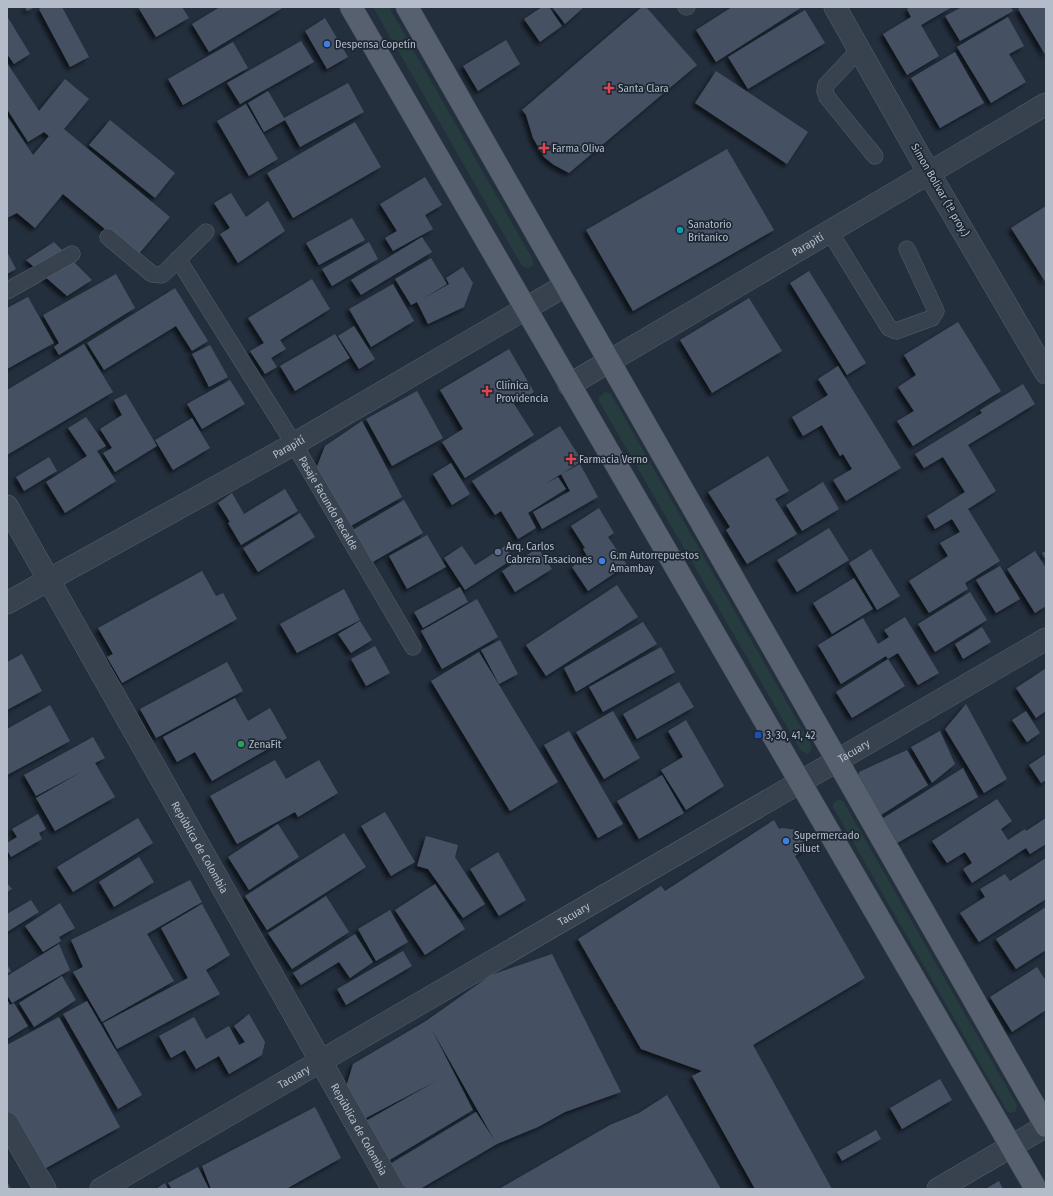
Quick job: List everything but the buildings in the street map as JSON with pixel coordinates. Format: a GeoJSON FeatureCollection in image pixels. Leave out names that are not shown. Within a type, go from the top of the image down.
{"type":"FeatureCollection","features":[{"type":"Feature","properties":{"kind":"main road"},"geometry":{"type":"LineString","coordinates":[[351,7],[1036,1189]]}},
{"type":"Feature","properties":{"kind":"main road"},"geometry":{"type":"LineString","coordinates":[[407,7],[1046,1126]]}},
{"type":"Feature","properties":{"kind":"street","name":"Simon Bolivar (1ª proy.)"},"geometry":{"type":"LineString","coordinates":[[835,7],[929,173],[1046,373]]}},
{"type":"Feature","properties":{"kind":"street","name":"Parapití"},"geometry":{"type":"LineString","coordinates":[[569,384],[1046,104]]}},
{"type":"Feature","properties":{"kind":"street","name":"Parapití"},"geometry":{"type":"LineString","coordinates":[[7,603],[294,444],[566,285]]}},
{"type":"Feature","properties":{"kind":"street","name":"República de Colombia"},"geometry":{"type":"LineString","coordinates":[[7,506],[393,1189]]}},
{"type":"Feature","properties":{"kind":"street","name":"Tacuary"},"geometry":{"type":"LineString","coordinates":[[101,1189],[1046,639]]}},
{"type":"Feature","properties":{"kind":"street"},"geometry":{"type":"LineString","coordinates":[[7,1123],[45,1189]]}},
{"type":"Feature","properties":{"kind":"street"},"geometry":{"type":"LineString","coordinates":[[938,1189],[1046,1126]]}},
{"type":"Feature","properties":{"kind":"lane"},"geometry":{"type":"LineString","coordinates":[[859,50],[826,85],[825,91],[827,97],[841,115],[876,156]]}},
{"type":"Feature","properties":{"kind":"lane"},"geometry":{"type":"LineString","coordinates":[[108,237],[152,274],[162,275],[206,232]]}},
{"type":"Feature","properties":{"kind":"lane"},"geometry":{"type":"LineString","coordinates":[[830,232],[889,328],[896,331],[932,318],[936,311],[907,249]]}},
{"type":"Feature","properties":{"kind":"lane"},"geometry":{"type":"LineString","coordinates":[[7,291],[72,254]]}},
{"type":"Feature","properties":{"kind":"lane","name":"Pasaje Facundo Recalde"},"geometry":{"type":"LineString","coordinates":[[178,260],[294,444],[413,647]]}},
{"type":"Feature","properties":{"kind":"green space"},"geometry":{"type":"Polygon","coordinates":[[[373,7],[389,7],[533,260],[533,265],[529,268],[522,266],[373,7]]]}},
{"type":"Feature","properties":{"kind":"green space"},"geometry":{"type":"Polygon","coordinates":[[[605,392],[611,394],[811,745],[812,748],[808,754],[801,751],[599,401],[599,397],[605,392]]]}},
{"type":"Feature","properties":{"kind":"green space"},"geometry":{"type":"Polygon","coordinates":[[[838,799],[843,801],[1017,1105],[1016,1111],[1010,1113],[1007,1111],[833,807],[833,804],[838,799]]]}},
{"type":"Feature","properties":{"kind":"place","name":"Despensa Copetín"},"geometry":{"type":"Point","coordinates":[327,44]}},
{"type":"Feature","properties":{"kind":"place","name":"Santa Clara"},"geometry":{"type":"Point","coordinates":[609,88]}},
{"type":"Feature","properties":{"kind":"place","name":"Farma Oliva"},"geometry":{"type":"Point","coordinates":[544,148]}},
{"type":"Feature","properties":{"kind":"place","name":"Sanatorio Britanico"},"geometry":{"type":"Point","coordinates":[680,230]}},
{"type":"Feature","properties":{"kind":"place","name":"Cliínica Providencia"},"geometry":{"type":"Point","coordinates":[487,391]}},
{"type":"Feature","properties":{"kind":"place","name":"Farmacia Verno"},"geometry":{"type":"Point","coordinates":[571,459]}},
{"type":"Feature","properties":{"kind":"place","name":"Arq. Carlos Cabrera Tasaciones"},"geometry":{"type":"Point","coordinates":[498,552]}},
{"type":"Feature","properties":{"kind":"place","name":"G.m Autorrepuestos Amambay"},"geometry":{"type":"Point","coordinates":[602,561]}},
{"type":"Feature","properties":{"kind":"place","name":"3, 30, 41, 42"},"geometry":{"type":"Point","coordinates":[758,735]}},
{"type":"Feature","properties":{"kind":"place","name":"ZenaFit"},"geometry":{"type":"Point","coordinates":[241,744]}},
{"type":"Feature","properties":{"kind":"place","name":"Supermercado Siluet"},"geometry":{"type":"Point","coordinates":[786,841]}}]}
